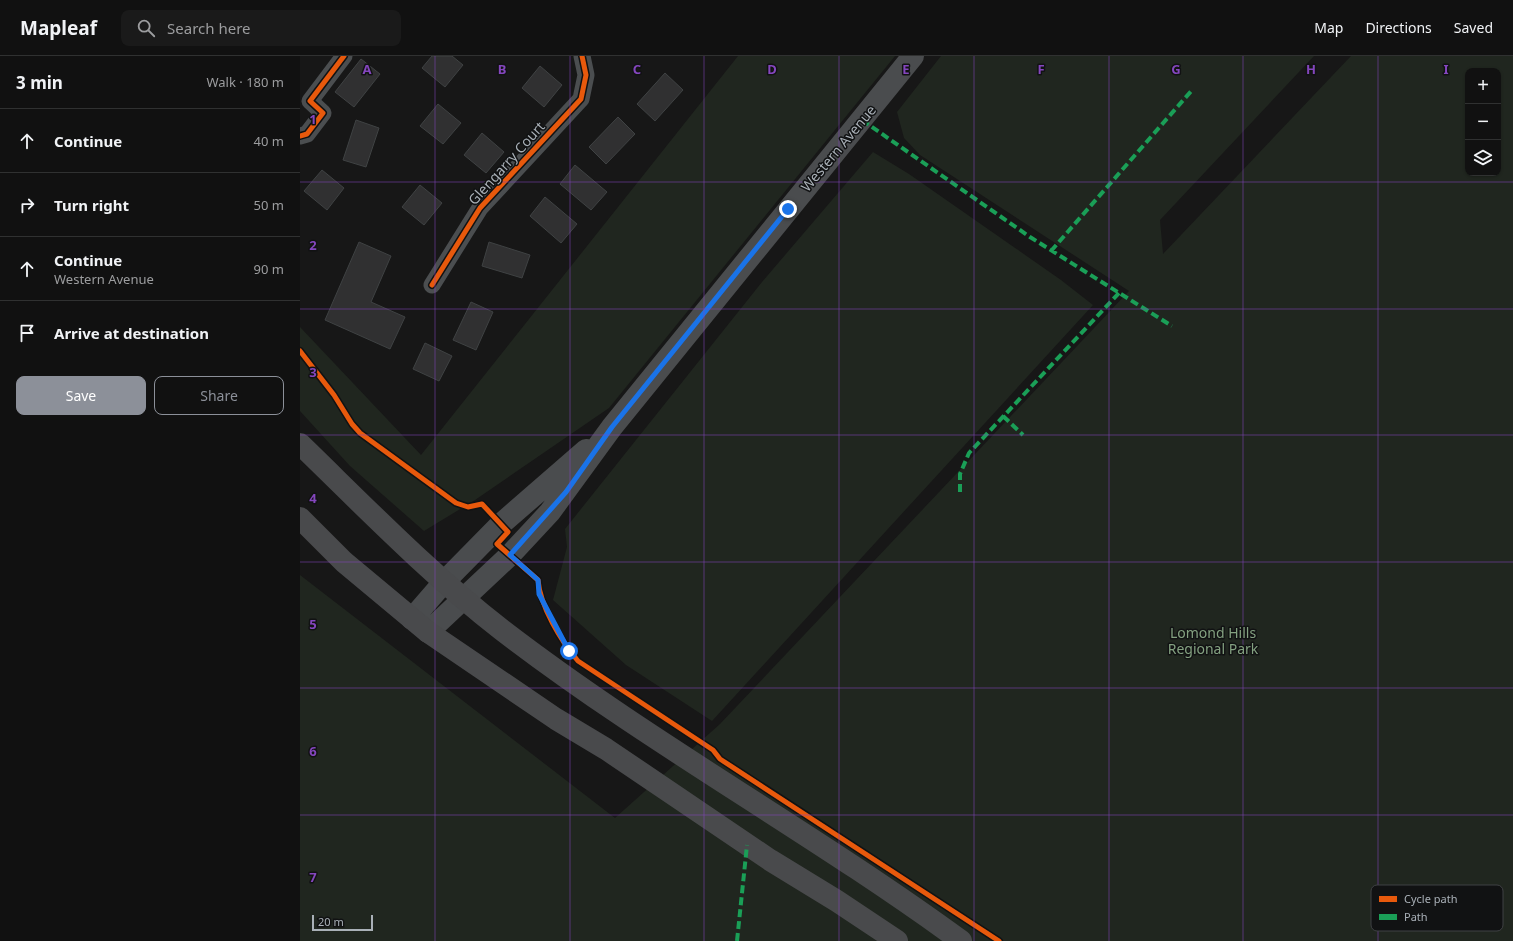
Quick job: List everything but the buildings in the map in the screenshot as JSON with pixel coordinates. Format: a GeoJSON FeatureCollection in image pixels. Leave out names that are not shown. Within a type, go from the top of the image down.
{"type":"FeatureCollection","features":[{"type":"Feature","properties":{"kind":"highway"},"geometry":{"type":"LineString","coordinates":[[300,444],[444,582],[504,631],[608,705],[903,898],[962,941]]}},
{"type":"Feature","properties":{"kind":"highway"},"geometry":{"type":"LineString","coordinates":[[300,518],[344,562],[420,626],[556,719],[606,749],[770,860],[837,901],[897,941]]}},
{"type":"Feature","properties":{"kind":"main road","name":"Western Avenue"},"geometry":{"type":"LineString","coordinates":[[612,427],[913,56]]}},
{"type":"Feature","properties":{"kind":"main road"},"geometry":{"type":"LineString","coordinates":[[420,626],[444,582],[504,521],[612,427]]}},
{"type":"Feature","properties":{"kind":"main road"},"geometry":{"type":"LineString","coordinates":[[420,626],[463,598],[510,555],[550,512],[612,427]]}},
{"type":"Feature","properties":{"kind":"street"},"geometry":{"type":"LineString","coordinates":[[300,136],[307,134],[323,114],[310,100],[344,56]]}},
{"type":"Feature","properties":{"kind":"street","name":"Glengarry Court"},"geometry":{"type":"LineString","coordinates":[[432,285],[480,208],[581,99],[586,75],[582,56]]}},
{"type":"Feature","properties":{"kind":"green space"},"geometry":{"type":"Polygon","coordinates":[[[738,56],[895,56],[609,408],[475,500],[424,531],[350,466],[300,411],[300,327],[421,455],[738,56]]]}},
{"type":"Feature","properties":{"kind":"green space","name":"Lomond Hills Regional Park"},"geometry":{"type":"Polygon","coordinates":[[[941,56],[1314,56],[1160,220],[1163,254],[1351,56],[1513,56],[1513,941],[300,941],[300,575],[615,818],[720,724],[1129,291],[920,155],[904,138],[897,112],[941,56]]]}},
{"type":"Feature","properties":{"kind":"green space"},"geometry":{"type":"Polygon","coordinates":[[[873,152],[909,174],[1061,280],[1093,305],[712,721],[626,665],[553,600],[567,547],[565,529],[762,282],[873,152]]]}},
{"type":"Feature","properties":{"kind":"marked path"},"geometry":{"type":"LineString","coordinates":[[1051,251],[1193,89]]}},
{"type":"Feature","properties":{"kind":"marked path"},"geometry":{"type":"LineString","coordinates":[[862,120],[1030,237],[1172,326]]}},
{"type":"Feature","properties":{"kind":"marked path"},"geometry":{"type":"LineString","coordinates":[[960,492],[960,474],[969,453],[1119,293]]}},
{"type":"Feature","properties":{"kind":"marked path"},"geometry":{"type":"LineString","coordinates":[[1003,416],[1023,435]]}},
{"type":"Feature","properties":{"kind":"marked path"},"geometry":{"type":"LineString","coordinates":[[737,941],[747,845]]}},
{"type":"Feature","properties":{"kind":"cycle path"},"geometry":{"type":"LineString","coordinates":[[300,136],[307,134],[323,113],[310,101],[344,56]]}},
{"type":"Feature","properties":{"kind":"cycle path"},"geometry":{"type":"LineString","coordinates":[[432,285],[480,208],[581,99],[586,75],[582,56]]}},
{"type":"Feature","properties":{"kind":"cycle path"},"geometry":{"type":"LineString","coordinates":[[300,351],[334,395],[352,424],[360,433],[456,503],[468,507],[482,504],[508,532],[497,544],[538,580],[543,601],[552,623],[578,661],[713,750],[720,759],[999,941]]}},
{"type":"Feature","properties":{"kind":"route"},"geometry":{"type":"LineString","coordinates":[[569,651],[539,594],[538,580],[510,555],[550,512],[612,427],[788,209]]}}]}
